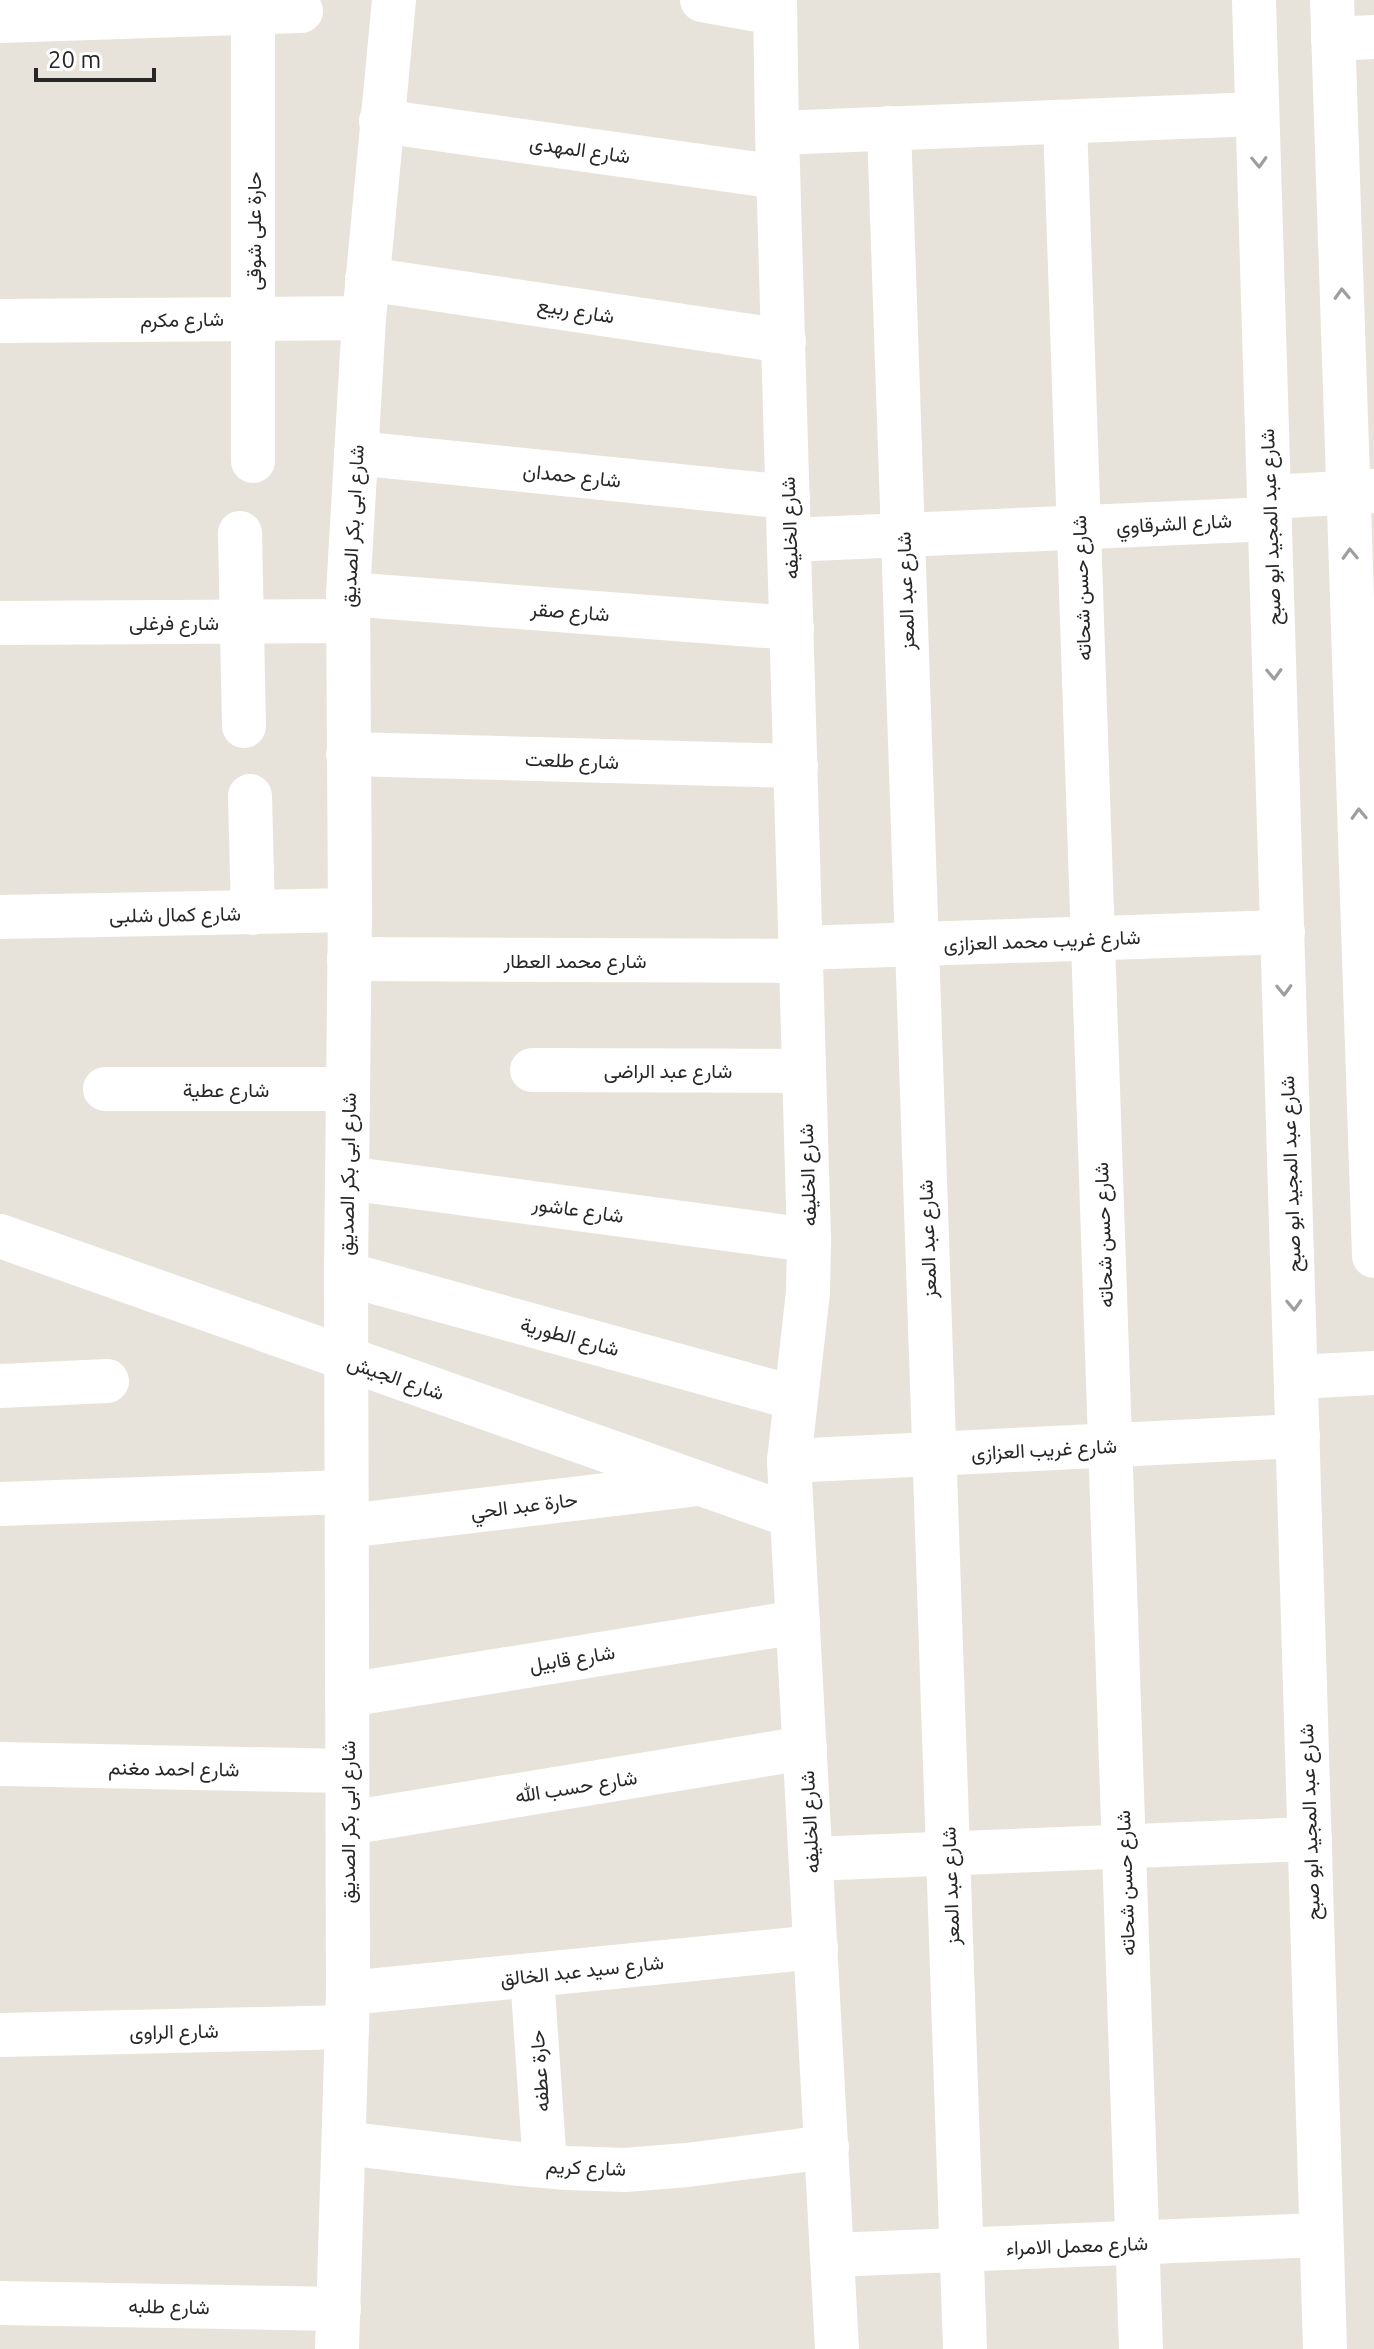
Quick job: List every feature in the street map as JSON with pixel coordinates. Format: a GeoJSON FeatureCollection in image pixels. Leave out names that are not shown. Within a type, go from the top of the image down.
{"type":"FeatureCollection","features":[{"type":"Feature","properties":{"kind":"street","name":"شارع ابى بكر الصديق"},"geometry":{"type":"LineString","coordinates":[[338,2329],[348,2010],[348,608],[366,298],[394,0]]}},
{"type":"Feature","properties":{"kind":"street"},"geometry":{"type":"LineString","coordinates":[[702,0],[775,6]]}},
{"type":"Feature","properties":{"kind":"street","name":"شارع عبد المجيد ابو صبح"},"geometry":{"type":"LineString","coordinates":[[1254,0],[1325,2349]]}},
{"type":"Feature","properties":{"kind":"street"},"geometry":{"type":"LineString","coordinates":[[0,21],[253,6],[301,11]]}},
{"type":"Feature","properties":{"kind":"street","name":"حارة على شوقى"},"geometry":{"type":"LineString","coordinates":[[253,6],[253,461]]}},
{"type":"Feature","properties":{"kind":"street","name":"شارع الخليفه"},"geometry":{"type":"LineString","coordinates":[[775,6],[809,1240],[808,1292],[789,1461],[837,2349]]}},
{"type":"Feature","properties":{"kind":"street"},"geometry":{"type":"LineString","coordinates":[[1346,25],[1361,492],[1374,1256]]}},
{"type":"Feature","properties":{"kind":"street"},"geometry":{"type":"LineString","coordinates":[[777,133],[1257,114]]}},
{"type":"Feature","properties":{"kind":"street","name":"شارع المهدى"},"geometry":{"type":"LineString","coordinates":[[381,121],[778,177]]}},
{"type":"Feature","properties":{"kind":"street","name":"شارع حسن شحاته"},"geometry":{"type":"LineString","coordinates":[[1065,122],[1141,2349]]}},
{"type":"Feature","properties":{"kind":"street","name":"شارع عبد المعز"},"geometry":{"type":"LineString","coordinates":[[889,128],[965,2349]]}},
{"type":"Feature","properties":{"kind":"street","name":"شارع مكرم"},"geometry":{"type":"LineString","coordinates":[[0,321],[253,318],[366,298]]}},
{"type":"Feature","properties":{"kind":"street","name":"شارع ربيع"},"geometry":{"type":"LineString","coordinates":[[366,298],[784,341]]}},
{"type":"Feature","properties":{"kind":"street","name":"شارع حمدان"},"geometry":{"type":"LineString","coordinates":[[356,453],[788,497]]}},
{"type":"Feature","properties":{"kind":"street","name":"شارع الشرقاوي"},"geometry":{"type":"LineString","coordinates":[[790,540],[1079,527],[1269,508],[1361,492]]}},
{"type":"Feature","properties":{"kind":"street"},"geometry":{"type":"LineString","coordinates":[[240,533],[244,726]]}},
{"type":"Feature","properties":{"kind":"street","name":"شارع فرغلى"},"geometry":{"type":"LineString","coordinates":[[0,623],[242,622],[348,608]]}},
{"type":"Feature","properties":{"kind":"street","name":"شارع صقر"},"geometry":{"type":"LineString","coordinates":[[348,608],[792,628]]}},
{"type":"Feature","properties":{"kind":"street","name":"شارع طلعت"},"geometry":{"type":"LineString","coordinates":[[348,754],[796,766]]}},
{"type":"Feature","properties":{"kind":"street"},"geometry":{"type":"LineString","coordinates":[[250,796],[253,913]]}},
{"type":"Feature","properties":{"kind":"street","name":"شارع كمال شلبى"},"geometry":{"type":"LineString","coordinates":[[0,917],[350,910]]}},
{"type":"Feature","properties":{"kind":"street","name":"شارع غريب محمد العزازى"},"geometry":{"type":"LineString","coordinates":[[801,954],[917,945],[1283,932]]}},
{"type":"Feature","properties":{"kind":"street","name":"شارع محمد العطار"},"geometry":{"type":"LineString","coordinates":[[349,959],[801,954]]}},
{"type":"Feature","properties":{"kind":"street","name":"شارع عبد الراضى"},"geometry":{"type":"LineString","coordinates":[[532,1070],[804,1071]]}},
{"type":"Feature","properties":{"kind":"street","name":"شارع عطية"},"geometry":{"type":"LineString","coordinates":[[105,1089],[348,1089]]}},
{"type":"Feature","properties":{"kind":"street","name":"شارع عاشور"},"geometry":{"type":"LineString","coordinates":[[347,1178],[809,1240]]}},
{"type":"Feature","properties":{"kind":"street","name":"شارع الجيش"},"geometry":{"type":"LineString","coordinates":[[0,1236],[792,1516]]}},
{"type":"Feature","properties":{"kind":"street","name":"شارع الطورية"},"geometry":{"type":"LineString","coordinates":[[346,1274],[795,1398]]}},
{"type":"Feature","properties":{"kind":"street"},"geometry":{"type":"LineString","coordinates":[[1296,1377],[1374,1373]]}},
{"type":"Feature","properties":{"kind":"street"},"geometry":{"type":"LineString","coordinates":[[0,1386],[107,1381]]}},
{"type":"Feature","properties":{"kind":"street","name":"شارع غريب العزازى"},"geometry":{"type":"LineString","coordinates":[[789,1461],[1298,1436]]}},
{"type":"Feature","properties":{"kind":"street","name":"حارة عبد الحي"},"geometry":{"type":"LineString","coordinates":[[0,1504],[346,1509],[700,1484]]}},
{"type":"Feature","properties":{"kind":"street","name":"شارع قابيل"},"geometry":{"type":"LineString","coordinates":[[347,1695],[798,1622]]}},
{"type":"Feature","properties":{"kind":"street","name":"شارع حسب الله"},"geometry":{"type":"LineString","coordinates":[[348,1823],[805,1748]]}},
{"type":"Feature","properties":{"kind":"street","name":"شارع احمد مغنم"},"geometry":{"type":"LineString","coordinates":[[0,1764],[347,1771]]}},
{"type":"Feature","properties":{"kind":"street"},"geometry":{"type":"LineString","coordinates":[[811,1859],[1310,1839]]}},
{"type":"Feature","properties":{"kind":"street","name":"شارع سيد عبد الخالق"},"geometry":{"type":"LineString","coordinates":[[348,2010],[532,1975],[816,1947]]}},
{"type":"Feature","properties":{"kind":"street","name":"حارة عطفه"},"geometry":{"type":"LineString","coordinates":[[532,1975],[545,2166]]}},
{"type":"Feature","properties":{"kind":"street","name":"شارع الراوى"},"geometry":{"type":"LineString","coordinates":[[0,2035],[348,2010]]}},
{"type":"Feature","properties":{"kind":"street","name":"شارع كريم"},"geometry":{"type":"LineString","coordinates":[[344,2143],[545,2166],[625,2170],[827,2147]]}},
{"type":"Feature","properties":{"kind":"street","name":"شارع معمل الامراء"},"geometry":{"type":"LineString","coordinates":[[833,2255],[1321,2235]]}},
{"type":"Feature","properties":{"kind":"street","name":"شارع طلبه"},"geometry":{"type":"LineString","coordinates":[[0,2303],[338,2329]]}}]}
